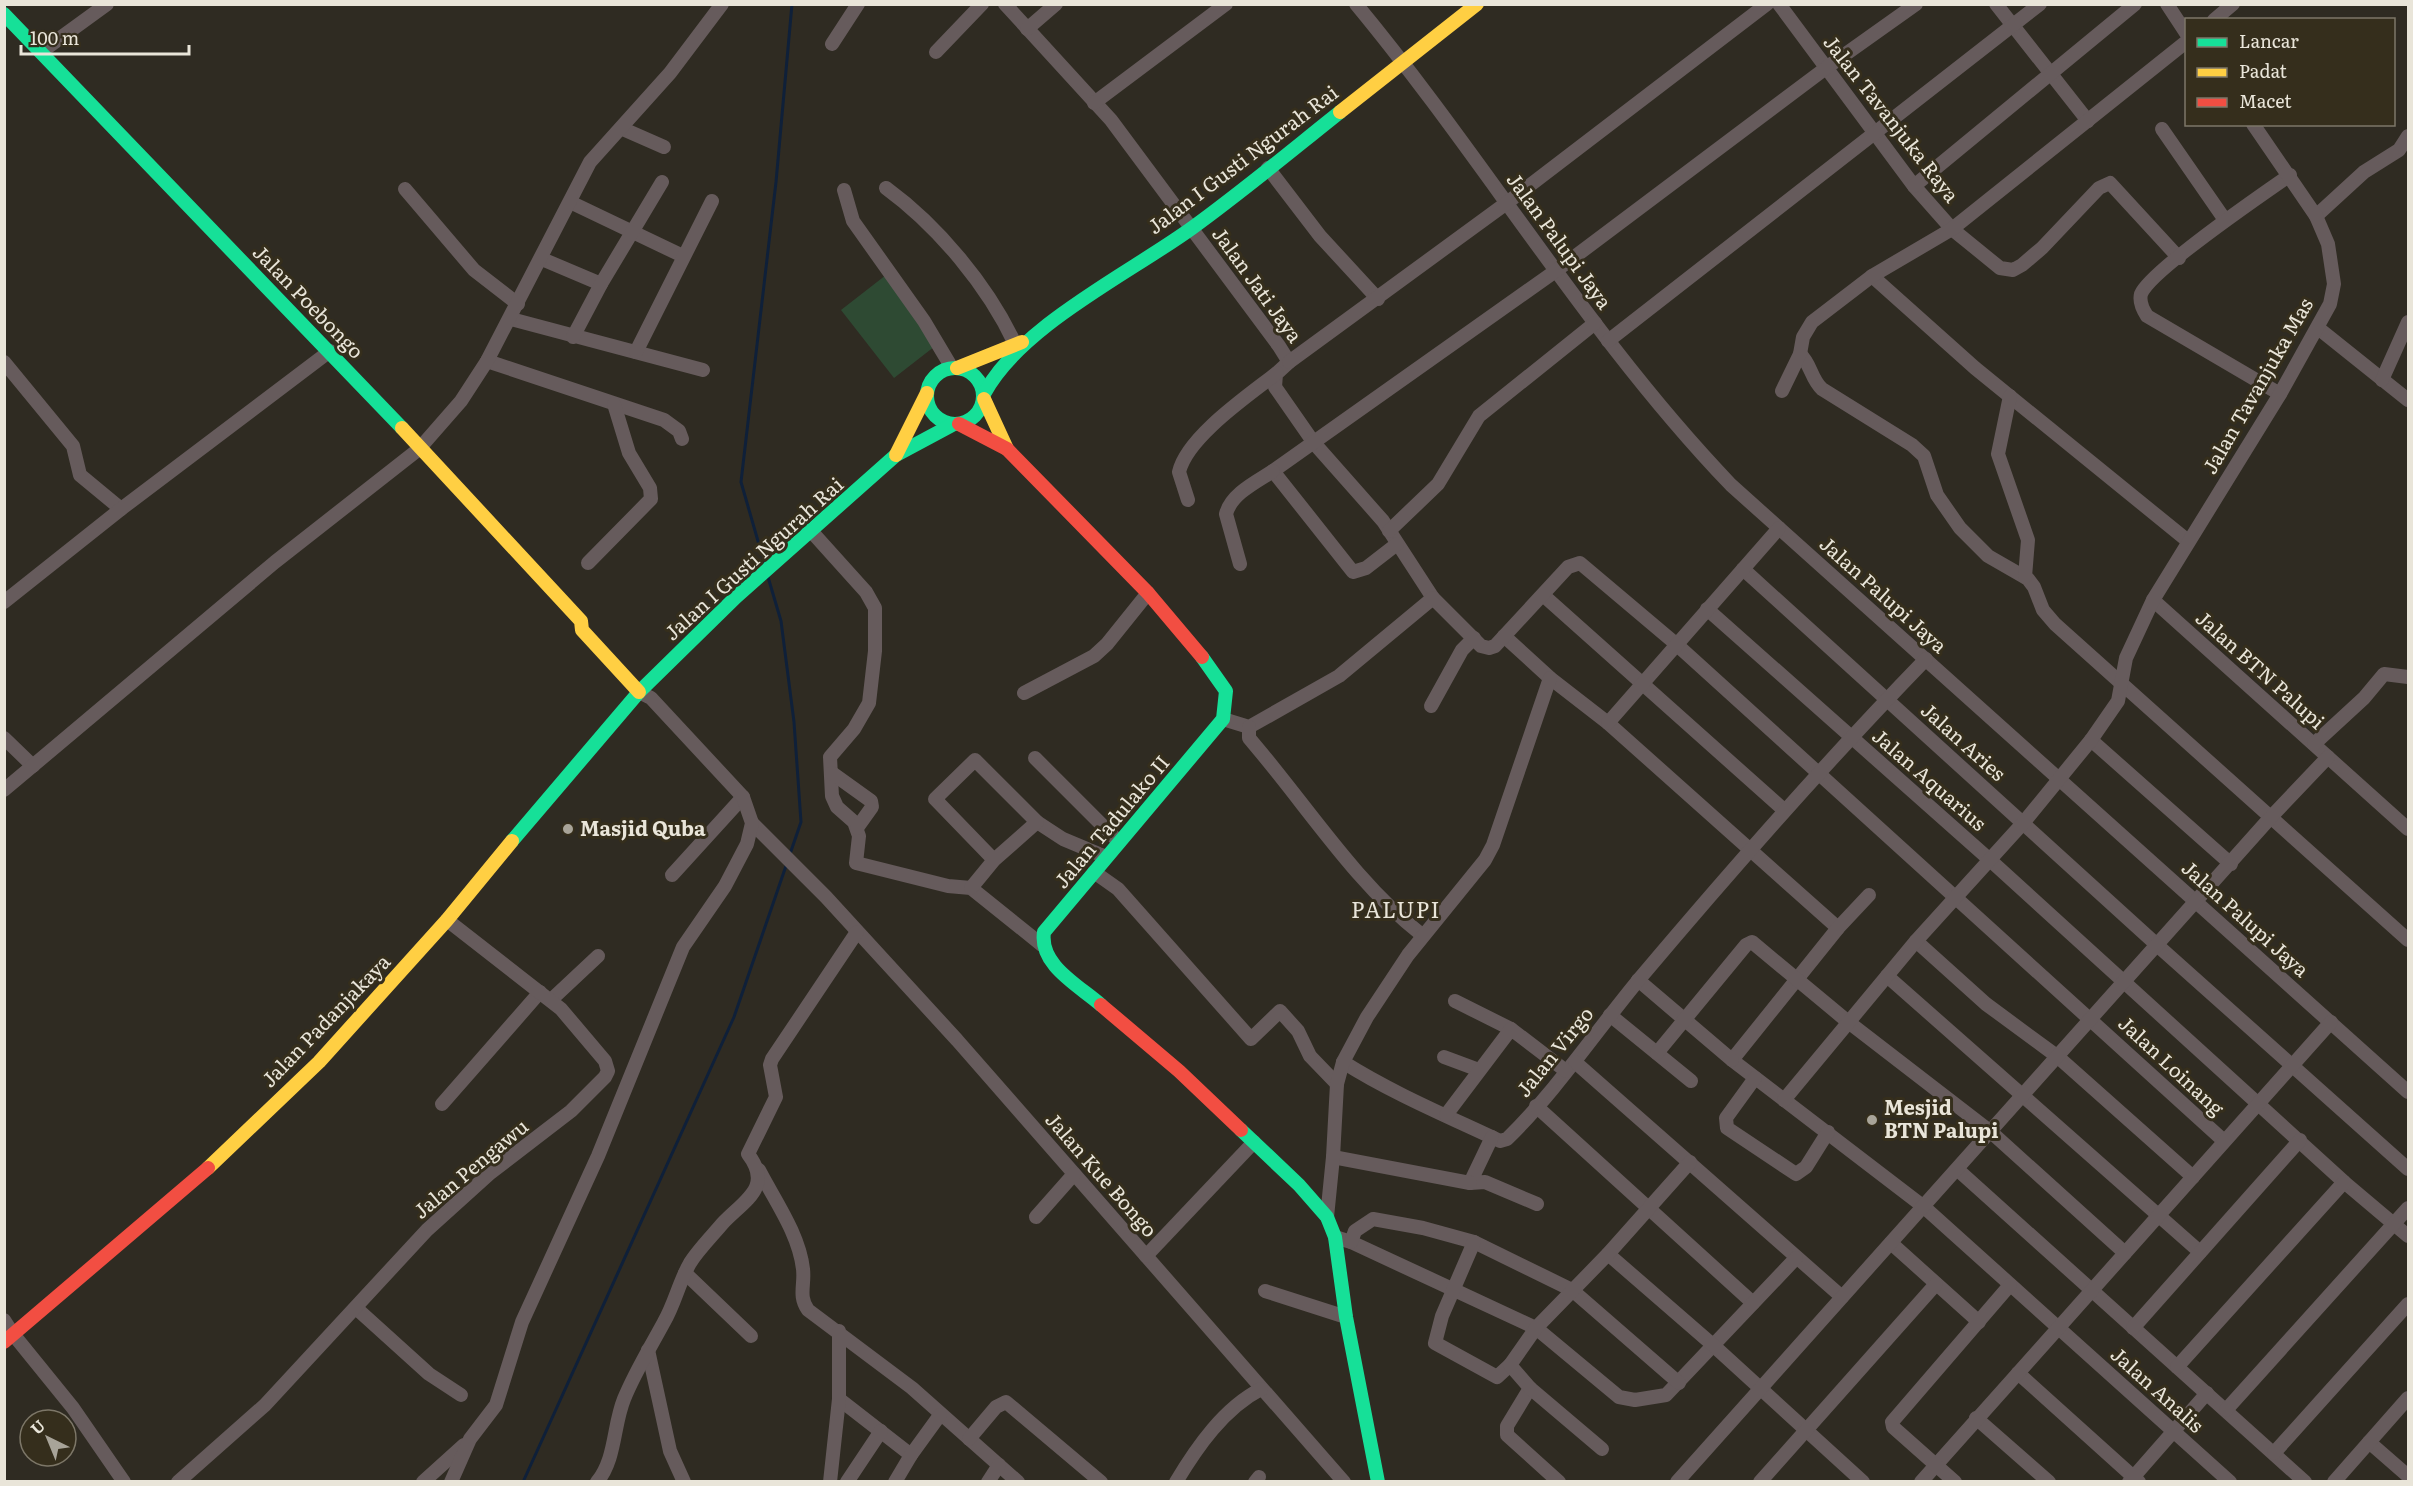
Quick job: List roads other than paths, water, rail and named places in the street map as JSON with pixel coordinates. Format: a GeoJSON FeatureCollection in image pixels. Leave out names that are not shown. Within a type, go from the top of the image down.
{"type":"FeatureCollection","features":[{"type":"Feature","properties":{"kind":"main road","name":"Jalan I Gusti Ngurah Rai"},"geometry":{"type":"LineString","coordinates":[[954,368],[1021,342],[1192,228],[1477,4]]}},
{"type":"Feature","properties":{"kind":"main road","name":"Jalan Poebongo"},"geometry":{"type":"LineString","coordinates":[[4,14],[330,351],[581,621],[582,630],[645,692]]}},
{"type":"Feature","properties":{"kind":"main road","name":"Jalan I Gusti Ngurah Rai"},"geometry":{"type":"LineString","coordinates":[[984,396],[994,375],[1021,342]]}},
{"type":"Feature","properties":{"kind":"main road"},"geometry":{"type":"LineString","coordinates":[[1007,449],[978,379],[965,369],[954,368],[934,377],[927,393],[930,410],[944,422],[956,425],[1007,449],[1148,593],[1221,680],[1227,701],[1223,719]]}},
{"type":"Feature","properties":{"kind":"main road","name":"Jalan I Gusti Ngurah Rai"},"geometry":{"type":"LineString","coordinates":[[896,455],[927,393]]}},
{"type":"Feature","properties":{"kind":"main road"},"geometry":{"type":"LineString","coordinates":[[956,425],[973,418],[984,396]]}},
{"type":"Feature","properties":{"kind":"main road","name":"Jalan I Gusti Ngurah Rai"},"geometry":{"type":"LineString","coordinates":[[645,692],[736,597],[812,532],[896,455],[956,425]]}},
{"type":"Feature","properties":{"kind":"main road","name":"Jalan Padanjakaya"},"geometry":{"type":"LineString","coordinates":[[9,1338],[182,1192],[319,1062],[447,920],[645,692]]}},
{"type":"Feature","properties":{"kind":"main road","name":"Jalan Tadulako II"},"geometry":{"type":"LineString","coordinates":[[1042,945],[1044,932],[1223,719]]}},
{"type":"Feature","properties":{"kind":"main road"},"geometry":{"type":"LineString","coordinates":[[1042,945],[1048,960],[1101,1002],[1254,1142],[1327,1216],[1335,1237],[1346,1317],[1378,1482]]}},
{"type":"Feature","properties":{"kind":"street"},"geometry":{"type":"LineString","coordinates":[[41,52],[107,4]]}},
{"type":"Feature","properties":{"kind":"street"},"geometry":{"type":"LineString","coordinates":[[4,790],[275,562],[420,449],[461,401],[487,361],[511,319],[590,162],[623,129],[670,74],[722,4]]}},
{"type":"Feature","properties":{"kind":"street"},"geometry":{"type":"LineString","coordinates":[[832,44],[858,4]]}},
{"type":"Feature","properties":{"kind":"street"},"geometry":{"type":"LineString","coordinates":[[936,52],[982,4]]}},
{"type":"Feature","properties":{"kind":"street","name":"Jalan Jati Jaya"},"geometry":{"type":"LineString","coordinates":[[1005,4],[1111,120],[1192,228],[1284,367],[1274,380],[1275,387],[1314,442],[1389,531],[1433,598]]}},
{"type":"Feature","properties":{"kind":"street"},"geometry":{"type":"LineString","coordinates":[[1027,29],[1056,4]]}},
{"type":"Feature","properties":{"kind":"street"},"geometry":{"type":"LineString","coordinates":[[1094,103],[1226,4]]}},
{"type":"Feature","properties":{"kind":"street","name":"Jalan Palupi Jaya"},"geometry":{"type":"LineString","coordinates":[[1356,4],[1508,202],[1608,341],[1689,441],[1731,485],[2409,1092]]}},
{"type":"Feature","properties":{"kind":"street"},"geometry":{"type":"LineString","coordinates":[[1188,500],[1179,472],[1188,452],[1219,419],[1284,367],[1508,202],[1767,4]]}},
{"type":"Feature","properties":{"kind":"street","name":"Jalan Tavanjuka Raya"},"geometry":{"type":"LineString","coordinates":[[1779,4],[1914,186],[1952,229],[2000,268],[2013,270],[2042,248],[2099,188],[2110,183],[2179,258]]}},
{"type":"Feature","properties":{"kind":"street"},"geometry":{"type":"LineString","coordinates":[[1240,564],[1226,514],[1228,506],[1236,497],[1557,270],[1826,68],[1916,4]]}},
{"type":"Feature","properties":{"kind":"street"},"geometry":{"type":"LineString","coordinates":[[1996,4],[2088,121]]}},
{"type":"Feature","properties":{"kind":"street"},"geometry":{"type":"LineString","coordinates":[[1608,341],[2040,4]]}},
{"type":"Feature","properties":{"kind":"street"},"geometry":{"type":"LineString","coordinates":[[1914,186],[2135,4]]}},
{"type":"Feature","properties":{"kind":"street"},"geometry":{"type":"LineString","coordinates":[[2167,4],[2185,30]]}},
{"type":"Feature","properties":{"kind":"street"},"geometry":{"type":"LineString","coordinates":[[2216,18],[2233,4]]}},
{"type":"Feature","properties":{"kind":"street"},"geometry":{"type":"LineString","coordinates":[[1782,391],[1800,354],[1803,337],[1812,322],[1872,276],[1952,229],[2185,44]]}},
{"type":"Feature","properties":{"kind":"street","name":"Jalan Tavanjuka Mas"},"geometry":{"type":"LineString","coordinates":[[2153,600],[2280,394],[2319,328],[2330,304],[2334,284],[2328,244],[2316,216],[2254,126]]}},
{"type":"Feature","properties":{"kind":"street"},"geometry":{"type":"LineString","coordinates":[[623,129],[664,147]]}},
{"type":"Feature","properties":{"kind":"street"},"geometry":{"type":"LineString","coordinates":[[2162,129],[2225,220]]}},
{"type":"Feature","properties":{"kind":"street"},"geometry":{"type":"LineString","coordinates":[[2316,216],[2364,172],[2404,154],[2409,136]]}},
{"type":"Feature","properties":{"kind":"street"},"geometry":{"type":"LineString","coordinates":[[1268,168],[1320,236],[1378,299]]}},
{"type":"Feature","properties":{"kind":"street"},"geometry":{"type":"LineString","coordinates":[[2280,394],[2144,311],[2142,293],[2179,258],[2225,220],[2290,175]]}},
{"type":"Feature","properties":{"kind":"street"},"geometry":{"type":"LineString","coordinates":[[573,337],[601,284],[662,183]]}},
{"type":"Feature","properties":{"kind":"street"},"geometry":{"type":"LineString","coordinates":[[886,188],[914,210],[970,270],[1021,342]]}},
{"type":"Feature","properties":{"kind":"street"},"geometry":{"type":"LineString","coordinates":[[405,189],[474,270],[518,304]]}},
{"type":"Feature","properties":{"kind":"street"},"geometry":{"type":"LineString","coordinates":[[844,190],[853,221],[924,321],[954,368]]}},
{"type":"Feature","properties":{"kind":"street"},"geometry":{"type":"LineString","coordinates":[[636,352],[712,201]]}},
{"type":"Feature","properties":{"kind":"street"},"geometry":{"type":"LineString","coordinates":[[570,202],[683,256]]}},
{"type":"Feature","properties":{"kind":"street"},"geometry":{"type":"LineString","coordinates":[[542,259],[601,284]]}},
{"type":"Feature","properties":{"kind":"street"},"geometry":{"type":"LineString","coordinates":[[1872,276],[2010,396],[2188,541]]}},
{"type":"Feature","properties":{"kind":"street"},"geometry":{"type":"LineString","coordinates":[[511,319],[703,370]]}},
{"type":"Feature","properties":{"kind":"street"},"geometry":{"type":"LineString","coordinates":[[2382,380],[2409,322]]}},
{"type":"Feature","properties":{"kind":"street"},"geometry":{"type":"LineString","coordinates":[[1389,531],[1438,484],[1479,416],[1595,323]]}},
{"type":"Feature","properties":{"kind":"street"},"geometry":{"type":"LineString","coordinates":[[2319,328],[2409,400]]}},
{"type":"Feature","properties":{"kind":"street"},"geometry":{"type":"LineString","coordinates":[[4,602],[121,509],[330,351]]}},
{"type":"Feature","properties":{"kind":"street"},"geometry":{"type":"LineString","coordinates":[[1800,354],[1807,362],[1816,383],[1822,389],[1924,456],[1937,495],[1960,528],[1988,556],[2025,577],[2034,585],[2047,616],[2409,940]]}},
{"type":"Feature","properties":{"kind":"street"},"geometry":{"type":"LineString","coordinates":[[487,361],[664,420],[679,431],[682,439]]}},
{"type":"Feature","properties":{"kind":"street"},"geometry":{"type":"LineString","coordinates":[[4,362],[73,446],[80,475],[121,509]]}},
{"type":"Feature","properties":{"kind":"street"},"geometry":{"type":"LineString","coordinates":[[2010,396],[1998,454],[2028,540],[2025,577]]}},
{"type":"Feature","properties":{"kind":"street"},"geometry":{"type":"LineString","coordinates":[[588,563],[651,498],[650,488],[629,453],[614,404]]}},
{"type":"Feature","properties":{"kind":"street"},"geometry":{"type":"LineString","coordinates":[[1273,471],[1353,572],[1366,568],[1397,544]]}},
{"type":"Feature","properties":{"kind":"street"},"geometry":{"type":"LineString","coordinates":[[1608,723],[1779,528]]}},
{"type":"Feature","properties":{"kind":"street"},"geometry":{"type":"LineString","coordinates":[[812,532],[866,592],[875,608],[875,651],[869,703],[854,729],[830,757],[832,773],[829,785],[832,796],[837,807],[857,828],[859,837],[856,863],[948,886],[971,888],[1042,945]]}},
{"type":"Feature","properties":{"kind":"street"},"geometry":{"type":"LineString","coordinates":[[1223,719],[1249,727],[1339,676],[1433,598],[1481,646],[1489,648],[1495,646],[1568,567],[1580,563],[1676,644],[1816,773],[2092,1019]]}},
{"type":"Feature","properties":{"kind":"street","name":"Jalan Aries"},"geometry":{"type":"LineString","coordinates":[[1743,569],[2157,945],[2409,1169]]}},
{"type":"Feature","properties":{"kind":"street"},"geometry":{"type":"LineString","coordinates":[[1024,693],[1094,656],[1107,644],[1148,593]]}},
{"type":"Feature","properties":{"kind":"street"},"geometry":{"type":"LineString","coordinates":[[1543,595],[1784,810]]}},
{"type":"Feature","properties":{"kind":"street"},"geometry":{"type":"LineString","coordinates":[[1784,1100],[1916,941],[2024,822],[2091,740],[2118,701],[2126,658],[2153,600]]}},
{"type":"Feature","properties":{"kind":"street","name":"Jalan BTN Palupi"},"geometry":{"type":"LineString","coordinates":[[2153,600],[2409,829]]}},
{"type":"Feature","properties":{"kind":"street","name":"Jalan Aquarius"},"geometry":{"type":"LineString","coordinates":[[1707,609],[1990,860],[2344,1182],[2409,1236]]}},
{"type":"Feature","properties":{"kind":"street"},"geometry":{"type":"LineString","coordinates":[[1504,636],[1550,678],[1608,723],[1751,848],[1838,928]]}},
{"type":"Feature","properties":{"kind":"street"},"geometry":{"type":"LineString","coordinates":[[1431,706],[1462,650],[1473,638]]}},
{"type":"Feature","properties":{"kind":"street","name":"Jalan Virgo"},"geometry":{"type":"LineString","coordinates":[[1492,1137],[1500,1141],[1507,1138],[1570,1066],[1638,980],[1816,773],[1926,659]]}},
{"type":"Feature","properties":{"kind":"street"},"geometry":{"type":"LineString","coordinates":[[2314,744],[2364,698],[2384,674],[2409,677]]}},
{"type":"Feature","properties":{"kind":"street"},"geometry":{"type":"LineString","coordinates":[[1327,1216],[1334,1157],[1336,1084],[1343,1062],[1366,1017],[1422,935],[1478,870],[1493,845],[1550,678]]}},
{"type":"Feature","properties":{"kind":"street"},"geometry":{"type":"LineString","coordinates":[[423,1482],[470,1439],[496,1406],[522,1322],[628,1082],[683,947],[725,885],[747,844],[752,823],[743,797],[645,692]]}},
{"type":"Feature","properties":{"kind":"street"},"geometry":{"type":"LineString","coordinates":[[1249,727],[1249,738],[1358,872],[1391,909],[1422,935]]}},
{"type":"Feature","properties":{"kind":"street"},"geometry":{"type":"LineString","coordinates":[[4,738],[33,766]]}},
{"type":"Feature","properties":{"kind":"street"},"geometry":{"type":"LineString","coordinates":[[2091,740],[2231,864]]}},
{"type":"Feature","properties":{"kind":"street"},"geometry":{"type":"LineString","coordinates":[[1677,1482],[2270,818],[2328,757]]}},
{"type":"Feature","properties":{"kind":"street"},"geometry":{"type":"LineString","coordinates":[[1035,758],[1119,842]]}},
{"type":"Feature","properties":{"kind":"street"},"geometry":{"type":"LineString","coordinates":[[994,860],[935,799],[973,760],[1037,822],[1063,839],[1106,857]]}},
{"type":"Feature","properties":{"kind":"street"},"geometry":{"type":"LineString","coordinates":[[832,773],[872,801],[872,807],[857,828]]}},
{"type":"Feature","properties":{"kind":"street"},"geometry":{"type":"LineString","coordinates":[[672,875],[743,797]]}},
{"type":"Feature","properties":{"kind":"street"},"geometry":{"type":"LineString","coordinates":[[971,888],[994,860],[1037,822]]}},
{"type":"Feature","properties":{"kind":"street","name":"Jalan Kue Bongo"},"geometry":{"type":"LineString","coordinates":[[752,823],[777,845],[957,1040],[1344,1482]]}},
{"type":"Feature","properties":{"kind":"street"},"geometry":{"type":"LineString","coordinates":[[1094,872],[1118,889],[1251,1039],[1280,1011],[1298,1031],[1310,1056],[1336,1084]]}},
{"type":"Feature","properties":{"kind":"street"},"geometry":{"type":"LineString","coordinates":[[1732,1060],[1796,978],[1869,895]]}},
{"type":"Feature","properties":{"kind":"street"},"geometry":{"type":"LineString","coordinates":[[447,920],[569,1017],[607,1065],[628,1082]]}},
{"type":"Feature","properties":{"kind":"street"},"geometry":{"type":"LineString","coordinates":[[857,932],[772,1059],[770,1065],[776,1096],[748,1154],[757,1166],[798,1246],[803,1270],[802,1298],[804,1304],[813,1314],[839,1331],[912,1388],[1018,1482]]}},
{"type":"Feature","properties":{"kind":"street"},"geometry":{"type":"LineString","coordinates":[[1916,941],[1986,1004],[2058,1057],[2193,1177]]}},
{"type":"Feature","properties":{"kind":"street"},"geometry":{"type":"LineString","coordinates":[[1657,1053],[1748,942],[1752,942],[1847,1022],[1991,1132],[2125,1253]]}},
{"type":"Feature","properties":{"kind":"street"},"geometry":{"type":"LineString","coordinates":[[442,1104],[545,996],[598,956]]}},
{"type":"Feature","properties":{"kind":"street"},"geometry":{"type":"LineString","coordinates":[[1887,976],[2200,1252]]}},
{"type":"Feature","properties":{"kind":"street"},"geometry":{"type":"LineString","coordinates":[[1638,980],[1683,1021],[1732,1060],[1924,1207],[2010,1285],[1892,1422],[1893,1427],[1955,1482]]}},
{"type":"Feature","properties":{"kind":"street"},"geometry":{"type":"LineString","coordinates":[[1455,1001],[1511,1029],[1570,1066],[1690,1162],[1842,1297]]}},
{"type":"Feature","properties":{"kind":"street"},"geometry":{"type":"LineString","coordinates":[[1610,1015],[1691,1081]]}},
{"type":"Feature","properties":{"kind":"street","name":"Jalan Loinang"},"geometry":{"type":"LineString","coordinates":[[2092,1019],[2224,1141]]}},
{"type":"Feature","properties":{"kind":"street"},"geometry":{"type":"LineString","coordinates":[[1921,1482],[2331,1022]]}},
{"type":"Feature","properties":{"kind":"street"},"geometry":{"type":"LineString","coordinates":[[1446,1115],[1511,1029]]}},
{"type":"Feature","properties":{"kind":"street"},"geometry":{"type":"LineString","coordinates":[[1444,1058],[1479,1070]]}},
{"type":"Feature","properties":{"kind":"street"},"geometry":{"type":"LineString","coordinates":[[1343,1062],[1371,1080],[1492,1137],[1470,1183]]}},
{"type":"Feature","properties":{"kind":"street","name":"Jalan Pengawu"},"geometry":{"type":"LineString","coordinates":[[178,1482],[265,1405],[428,1230],[489,1174],[572,1111],[605,1077],[607,1065]]}},
{"type":"Feature","properties":{"kind":"street"},"geometry":{"type":"LineString","coordinates":[[1755,1078],[1726,1118],[1727,1128],[1796,1174],[1806,1167],[1828,1132]]}},
{"type":"Feature","properties":{"kind":"street"},"geometry":{"type":"LineString","coordinates":[[1536,1106],[1596,1163],[1753,1303]]}},
{"type":"Feature","properties":{"kind":"street"},"geometry":{"type":"LineString","coordinates":[[2133,1328],[2300,1140]]}},
{"type":"Feature","properties":{"kind":"street"},"geometry":{"type":"LineString","coordinates":[[1146,1256],[1254,1142]]}},
{"type":"Feature","properties":{"kind":"street"},"geometry":{"type":"LineString","coordinates":[[1334,1157],[1470,1183],[1485,1182],[1537,1204]]}},
{"type":"Feature","properties":{"kind":"street"},"geometry":{"type":"LineString","coordinates":[[1474,1242],[1442,1316],[1435,1343],[1497,1377],[1510,1365],[1536,1329],[1608,1254],[1690,1162]]}},
{"type":"Feature","properties":{"kind":"street"},"geometry":{"type":"LineString","coordinates":[[597,1482],[612,1451],[616,1422],[624,1399],[665,1321],[685,1273],[691,1262],[722,1224],[748,1201],[757,1182],[757,1166]]}},
{"type":"Feature","properties":{"kind":"street"},"geometry":{"type":"LineString","coordinates":[[1958,1170],[2305,1482]]}},
{"type":"Feature","properties":{"kind":"street"},"geometry":{"type":"LineString","coordinates":[[1036,1217],[1074,1174]]}},
{"type":"Feature","properties":{"kind":"street"},"geometry":{"type":"LineString","coordinates":[[2178,1367],[2344,1182]]}},
{"type":"Feature","properties":{"kind":"street"},"geometry":{"type":"LineString","coordinates":[[2226,1410],[2409,1208]]}},
{"type":"Feature","properties":{"kind":"street"},"geometry":{"type":"LineString","coordinates":[[1351,1242],[1355,1230],[1373,1219],[1423,1228],[1474,1242],[1572,1290],[1678,1383]]}},
{"type":"Feature","properties":{"kind":"street"},"geometry":{"type":"LineString","coordinates":[[1335,1237],[1351,1242],[1454,1289],[1536,1329],[1619,1397],[1649,1400],[1665,1395],[1678,1383],[1796,1258]]}},
{"type":"Feature","properties":{"kind":"street"},"geometry":{"type":"LineString","coordinates":[[1891,1243],[1979,1322]]}},
{"type":"Feature","properties":{"kind":"street"},"geometry":{"type":"LineString","coordinates":[[1608,1254],[1714,1346],[1863,1482]]}},
{"type":"Feature","properties":{"kind":"street"},"geometry":{"type":"LineString","coordinates":[[685,1273],[751,1336]]}},
{"type":"Feature","properties":{"kind":"street"},"geometry":{"type":"LineString","coordinates":[[1768,1479],[1806,1431],[1936,1284]]}},
{"type":"Feature","properties":{"kind":"street","name":"Jalan Analis"},"geometry":{"type":"LineString","coordinates":[[2010,1285],[2230,1482]]}},
{"type":"Feature","properties":{"kind":"street"},"geometry":{"type":"LineString","coordinates":[[1265,1291],[1346,1317]]}},
{"type":"Feature","properties":{"kind":"street"},"geometry":{"type":"LineString","coordinates":[[2274,1453],[2409,1304]]}},
{"type":"Feature","properties":{"kind":"street"},"geometry":{"type":"LineString","coordinates":[[356,1308],[429,1374],[461,1395]]}},
{"type":"Feature","properties":{"kind":"street"},"geometry":{"type":"LineString","coordinates":[[4,1320],[9,1338],[72,1408],[118,1480]]}},
{"type":"Feature","properties":{"kind":"street"},"geometry":{"type":"LineString","coordinates":[[830,1482],[839,1399],[839,1331]]}},
{"type":"Feature","properties":{"kind":"street"},"geometry":{"type":"LineString","coordinates":[[648,1350],[670,1451],[684,1482]]}},
{"type":"Feature","properties":{"kind":"street"},"geometry":{"type":"LineString","coordinates":[[1510,1365],[1530,1388],[1602,1449]]}},
{"type":"Feature","properties":{"kind":"street"},"geometry":{"type":"LineString","coordinates":[[2018,1374],[2133,1480],[2206,1393]]}},
{"type":"Feature","properties":{"kind":"street"},"geometry":{"type":"LineString","coordinates":[[1530,1388],[1507,1426],[1507,1436],[1559,1482]]}},
{"type":"Feature","properties":{"kind":"street"},"geometry":{"type":"LineString","coordinates":[[1176,1482],[1216,1426],[1238,1404],[1261,1389]]}},
{"type":"Feature","properties":{"kind":"street"},"geometry":{"type":"LineString","coordinates":[[2334,1482],[2409,1398]]}},
{"type":"Feature","properties":{"kind":"street"},"geometry":{"type":"LineString","coordinates":[[839,1399],[911,1455]]}},
{"type":"Feature","properties":{"kind":"street"},"geometry":{"type":"LineString","coordinates":[[969,1438],[996,1407],[1006,1402],[1101,1482]]}},
{"type":"Feature","properties":{"kind":"street"},"geometry":{"type":"LineString","coordinates":[[895,1482],[940,1415]]}},
{"type":"Feature","properties":{"kind":"street"},"geometry":{"type":"LineString","coordinates":[[1976,1418],[2049,1482]]}},
{"type":"Feature","properties":{"kind":"street"},"geometry":{"type":"LineString","coordinates":[[847,1482],[881,1431]]}},
{"type":"Feature","properties":{"kind":"street"},"geometry":{"type":"LineString","coordinates":[[451,1482],[470,1439]]}},
{"type":"Feature","properties":{"kind":"street"},"geometry":{"type":"LineString","coordinates":[[2369,1442],[2409,1476]]}},
{"type":"Feature","properties":{"kind":"street"},"geometry":{"type":"LineString","coordinates":[[988,1482],[999,1465]]}},
{"type":"Feature","properties":{"kind":"waterway"},"geometry":{"type":"LineString","coordinates":[[764,562],[741,482],[776,182],[792,4]]}},
{"type":"Feature","properties":{"kind":"waterway"},"geometry":{"type":"LineString","coordinates":[[768,577],[781,621],[794,722],[801,822],[790,854]]}},
{"type":"Feature","properties":{"kind":"waterway"},"geometry":{"type":"LineString","coordinates":[[523,1482],[734,1017],[787,863]]}},
{"type":"Feature","properties":{"kind":"place","name":"Masjid Quba"},"geometry":{"type":"Point","coordinates":[568,829]}},
{"type":"Feature","properties":{"kind":"place","name":"Mesjid BTN Palupi"},"geometry":{"type":"Point","coordinates":[1872,1120]}},
{"type":"Feature","properties":{"kind":"district","name":"PALUPI"},"geometry":{"type":"Point","coordinates":[1396,910]}}]}
